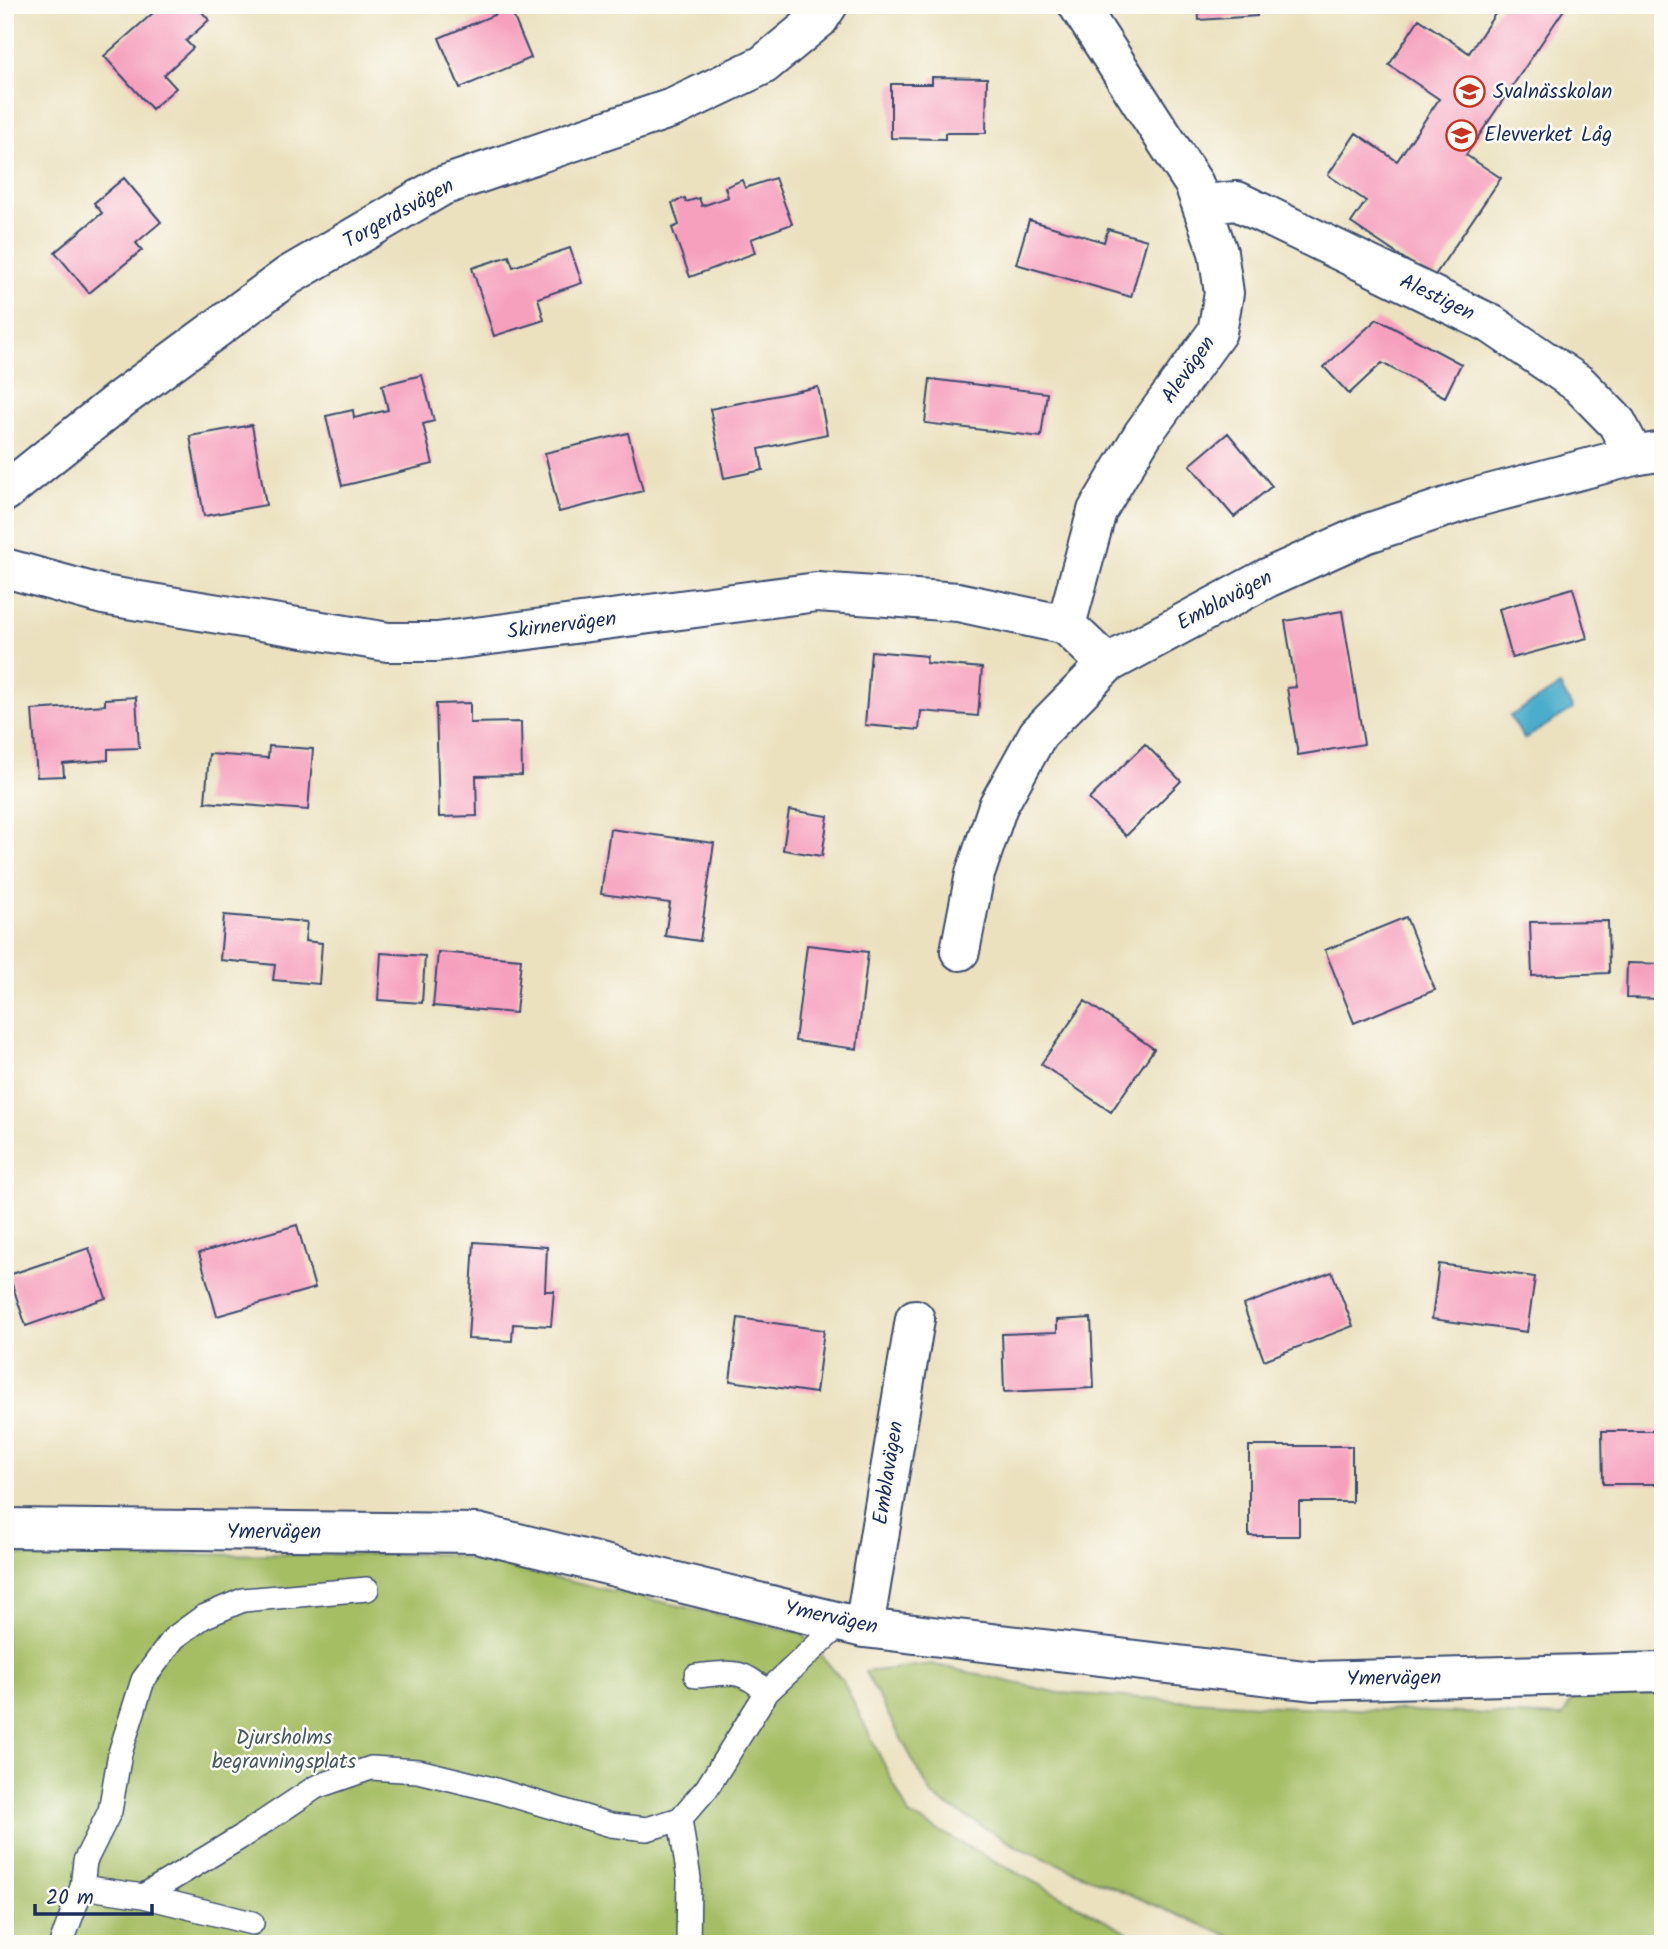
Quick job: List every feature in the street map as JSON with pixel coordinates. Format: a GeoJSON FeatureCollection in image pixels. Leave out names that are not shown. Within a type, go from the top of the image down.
{"type":"FeatureCollection","features":[{"type":"Feature","properties":{"kind":"street","name":"Torgerdsvägen"},"geometry":{"type":"LineString","coordinates":[[5,492],[121,399],[288,276],[442,186],[675,107],[763,65],[819,19],[828,5]]}},
{"type":"Feature","properties":{"kind":"street","name":"Alevägen"},"geometry":{"type":"LineString","coordinates":[[1066,625],[1097,511],[1143,434],[1217,332],[1224,293],[1218,252],[1194,184],[1078,5]]}},
{"type":"Feature","properties":{"kind":"street","name":"Alestigen"},"geometry":{"type":"LineString","coordinates":[[1203,204],[1237,201],[1491,324],[1579,384],[1648,453]]}},
{"type":"Feature","properties":{"kind":"street","name":"Emblavägen"},"geometry":{"type":"LineString","coordinates":[[960,951],[975,874],[998,806],[1038,734],[1107,663],[1267,578],[1365,534],[1470,499],[1648,453]]}},
{"type":"Feature","properties":{"kind":"street","name":"Skirnervägen"},"geometry":{"type":"LineString","coordinates":[[5,569],[103,595],[388,642],[437,642],[817,592],[958,602],[1066,625]]}},
{"type":"Feature","properties":{"kind":"street"},"geometry":{"type":"LineString","coordinates":[[1066,625],[1107,663]]}},
{"type":"Feature","properties":{"kind":"street","name":"Emblavägen"},"geometry":{"type":"LineString","coordinates":[[853,1625],[915,1319]]}},
{"type":"Feature","properties":{"kind":"street","name":"Ymervägen"},"geometry":{"type":"LineString","coordinates":[[5,1528],[477,1533],[853,1625],[1313,1681],[1663,1672]]}},
{"type":"Feature","properties":{"kind":"lane"},"geometry":{"type":"LineString","coordinates":[[61,1944],[82,1887],[85,1861],[110,1811],[120,1753],[142,1680],[174,1638],[203,1617],[243,1600],[367,1589]]}},
{"type":"Feature","properties":{"kind":"lane"},"geometry":{"type":"LineString","coordinates":[[143,1896],[242,1837],[316,1787],[371,1768],[418,1771],[611,1825],[647,1829],[680,1819],[707,1788],[767,1692],[853,1625]]}},
{"type":"Feature","properties":{"kind":"lane"},"geometry":{"type":"LineString","coordinates":[[696,1676],[738,1672],[751,1677],[767,1692]]}},
{"type":"Feature","properties":{"kind":"lane"},"geometry":{"type":"LineString","coordinates":[[680,1819],[689,1879],[689,1943]]}},
{"type":"Feature","properties":{"kind":"lane"},"geometry":{"type":"LineString","coordinates":[[82,1887],[143,1896],[251,1923]]}},
{"type":"Feature","properties":{"kind":"green space","name":"Djursholms begravningsplats"},"geometry":{"type":"Polygon","coordinates":[[[445,1554],[802,1633],[843,1681],[909,1815],[1150,1944],[5,1944],[5,1555],[445,1554]]]}},
{"type":"Feature","properties":{"kind":"green space"},"geometry":{"type":"Polygon","coordinates":[[[932,1664],[1059,1693],[1276,1706],[1562,1717],[1576,1693],[1663,1693],[1663,1944],[1247,1944],[1018,1847],[933,1797],[865,1672],[932,1664]]]}},
{"type":"Feature","properties":{"kind":"water"},"geometry":{"type":"Polygon","coordinates":[[[1560,686],[1573,709],[1524,739],[1510,716],[1560,686]]]}},
{"type":"Feature","properties":{"kind":"building"},"geometry":{"type":"Polygon","coordinates":[[[145,5],[196,5],[209,20],[186,41],[193,48],[164,75],[176,88],[152,109],[104,56],[153,13],[145,5]]]}},
{"type":"Feature","properties":{"kind":"building"},"geometry":{"type":"Polygon","coordinates":[[[1198,5],[1257,5],[1257,16],[1199,20],[1198,5]]]}},
{"type":"Feature","properties":{"kind":"building"},"geometry":{"type":"Polygon","coordinates":[[[1501,5],[1567,5],[1466,155],[1501,178],[1433,278],[1351,223],[1366,201],[1328,175],[1356,133],[1397,161],[1439,99],[1389,65],[1419,19],[1469,53],[1501,5]]]}},
{"type":"Feature","properties":{"kind":"building"},"geometry":{"type":"Polygon","coordinates":[[[510,8],[531,58],[460,88],[439,38],[510,8]]]}},
{"type":"Feature","properties":{"kind":"building"},"geometry":{"type":"Polygon","coordinates":[[[932,77],[987,78],[986,133],[945,133],[945,139],[891,138],[891,84],[932,84],[932,77]]]}},
{"type":"Feature","properties":{"kind":"building"},"geometry":{"type":"Polygon","coordinates":[[[124,178],[161,222],[136,243],[142,250],[89,293],[55,252],[102,213],[94,203],[124,178]]]}},
{"type":"Feature","properties":{"kind":"building"},"geometry":{"type":"Polygon","coordinates":[[[775,178],[792,224],[751,239],[755,253],[690,277],[672,228],[679,225],[672,203],[685,198],[686,202],[699,198],[702,206],[728,197],[725,187],[742,180],[745,188],[775,178]]]}},
{"type":"Feature","properties":{"kind":"building"},"geometry":{"type":"Polygon","coordinates":[[[1029,220],[1104,242],[1108,229],[1147,240],[1131,297],[1016,264],[1029,220]]]}},
{"type":"Feature","properties":{"kind":"building"},"geometry":{"type":"Polygon","coordinates":[[[570,248],[582,283],[538,298],[544,320],[494,336],[472,268],[509,256],[513,267],[570,248]]]}},
{"type":"Feature","properties":{"kind":"building"},"geometry":{"type":"Polygon","coordinates":[[[1377,319],[1461,364],[1445,397],[1382,363],[1349,394],[1324,367],[1377,319]]]}},
{"type":"Feature","properties":{"kind":"building"},"geometry":{"type":"Polygon","coordinates":[[[422,375],[434,421],[423,424],[433,464],[342,486],[326,416],[353,410],[354,418],[388,410],[382,385],[422,375]]]}},
{"type":"Feature","properties":{"kind":"building"},"geometry":{"type":"Polygon","coordinates":[[[930,379],[1047,393],[1041,437],[925,423],[930,379]]]}},
{"type":"Feature","properties":{"kind":"building"},"geometry":{"type":"Polygon","coordinates":[[[818,387],[827,434],[759,449],[763,470],[724,478],[710,409],[818,387]]]}},
{"type":"Feature","properties":{"kind":"building"},"geometry":{"type":"Polygon","coordinates":[[[252,425],[266,505],[204,516],[190,436],[252,425]]]}},
{"type":"Feature","properties":{"kind":"building"},"geometry":{"type":"Polygon","coordinates":[[[628,433],[643,491],[559,512],[545,453],[628,433]]]}},
{"type":"Feature","properties":{"kind":"building"},"geometry":{"type":"Polygon","coordinates":[[[1228,433],[1272,486],[1234,517],[1190,465],[1228,433]]]}},
{"type":"Feature","properties":{"kind":"building"},"geometry":{"type":"Polygon","coordinates":[[[1573,588],[1587,638],[1512,658],[1499,609],[1573,588]]]}},
{"type":"Feature","properties":{"kind":"building"},"geometry":{"type":"Polygon","coordinates":[[[1342,611],[1364,744],[1298,755],[1287,688],[1296,687],[1285,621],[1342,611]]]}},
{"type":"Feature","properties":{"kind":"building"},"geometry":{"type":"Polygon","coordinates":[[[871,651],[927,656],[926,663],[982,668],[978,716],[921,711],[919,730],[865,725],[871,651]]]}},
{"type":"Feature","properties":{"kind":"building"},"geometry":{"type":"Polygon","coordinates":[[[136,697],[139,748],[108,749],[108,760],[63,764],[64,776],[37,777],[32,710],[105,705],[105,699],[136,697]]]}},
{"type":"Feature","properties":{"kind":"building"},"geometry":{"type":"Polygon","coordinates":[[[470,703],[470,723],[521,722],[522,775],[476,776],[477,816],[439,817],[436,704],[470,703]]]}},
{"type":"Feature","properties":{"kind":"building"},"geometry":{"type":"Polygon","coordinates":[[[1145,744],[1181,781],[1126,836],[1089,799],[1145,744]]]}},
{"type":"Feature","properties":{"kind":"building"},"geometry":{"type":"Polygon","coordinates":[[[269,746],[313,749],[308,810],[205,802],[209,754],[268,758],[269,746]]]}},
{"type":"Feature","properties":{"kind":"building"},"geometry":{"type":"Polygon","coordinates":[[[789,810],[828,816],[822,856],[783,850],[789,810]]]}},
{"type":"Feature","properties":{"kind":"building"},"geometry":{"type":"Polygon","coordinates":[[[610,829],[714,843],[700,941],[665,936],[670,903],[601,894],[610,829]]]}},
{"type":"Feature","properties":{"kind":"building"},"geometry":{"type":"Polygon","coordinates":[[[224,915],[307,922],[305,941],[322,943],[319,984],[273,980],[275,965],[220,960],[224,915]]]}},
{"type":"Feature","properties":{"kind":"building"},"geometry":{"type":"Polygon","coordinates":[[[1406,917],[1435,990],[1354,1023],[1325,950],[1406,917]]]}},
{"type":"Feature","properties":{"kind":"building"},"geometry":{"type":"Polygon","coordinates":[[[1608,921],[1609,973],[1532,976],[1530,922],[1608,921]]]}},
{"type":"Feature","properties":{"kind":"building"},"geometry":{"type":"Polygon","coordinates":[[[807,945],[868,952],[857,1049],[795,1041],[807,945]]]}},
{"type":"Feature","properties":{"kind":"building"},"geometry":{"type":"Polygon","coordinates":[[[438,952],[521,959],[516,1013],[433,1006],[438,952]]]}},
{"type":"Feature","properties":{"kind":"building"},"geometry":{"type":"Polygon","coordinates":[[[381,953],[425,956],[422,1003],[378,1000],[381,953]]]}},
{"type":"Feature","properties":{"kind":"building"},"geometry":{"type":"Polygon","coordinates":[[[1627,963],[1663,964],[1663,999],[1626,998],[1627,963]]]}},
{"type":"Feature","properties":{"kind":"building"},"geometry":{"type":"Polygon","coordinates":[[[1085,1001],[1154,1049],[1111,1112],[1041,1064],[1085,1001]]]}},
{"type":"Feature","properties":{"kind":"building"},"geometry":{"type":"Polygon","coordinates":[[[297,1225],[315,1288],[217,1316],[199,1253],[297,1225]]]}},
{"type":"Feature","properties":{"kind":"building"},"geometry":{"type":"Polygon","coordinates":[[[474,1242],[547,1247],[545,1291],[554,1291],[551,1326],[513,1324],[512,1341],[468,1339],[474,1242]]]}},
{"type":"Feature","properties":{"kind":"building"},"geometry":{"type":"Polygon","coordinates":[[[89,1248],[106,1298],[26,1326],[9,1275],[89,1248]]]}},
{"type":"Feature","properties":{"kind":"building"},"geometry":{"type":"Polygon","coordinates":[[[1439,1264],[1535,1277],[1527,1332],[1432,1319],[1439,1264]]]}},
{"type":"Feature","properties":{"kind":"building"},"geometry":{"type":"Polygon","coordinates":[[[1332,1272],[1353,1326],[1264,1360],[1243,1305],[1332,1272]]]}},
{"type":"Feature","properties":{"kind":"building"},"geometry":{"type":"Polygon","coordinates":[[[738,1318],[824,1330],[816,1393],[730,1381],[738,1318]]]}},
{"type":"Feature","properties":{"kind":"building"},"geometry":{"type":"Polygon","coordinates":[[[1091,1318],[1094,1388],[1004,1392],[1002,1334],[1057,1332],[1057,1320],[1091,1318]]]}},
{"type":"Feature","properties":{"kind":"building"},"geometry":{"type":"Polygon","coordinates":[[[1602,1431],[1663,1431],[1663,1484],[1603,1484],[1602,1431]]]}},
{"type":"Feature","properties":{"kind":"building"},"geometry":{"type":"Polygon","coordinates":[[[1249,1446],[1352,1446],[1352,1502],[1299,1502],[1299,1536],[1249,1536],[1249,1446]]]}},
{"type":"Feature","properties":{"kind":"place","name":"Svalnässkolan"},"geometry":{"type":"Point","coordinates":[1470,92]}},
{"type":"Feature","properties":{"kind":"place","name":"Elevverket Låg"},"geometry":{"type":"Point","coordinates":[1461,135]}}]}
